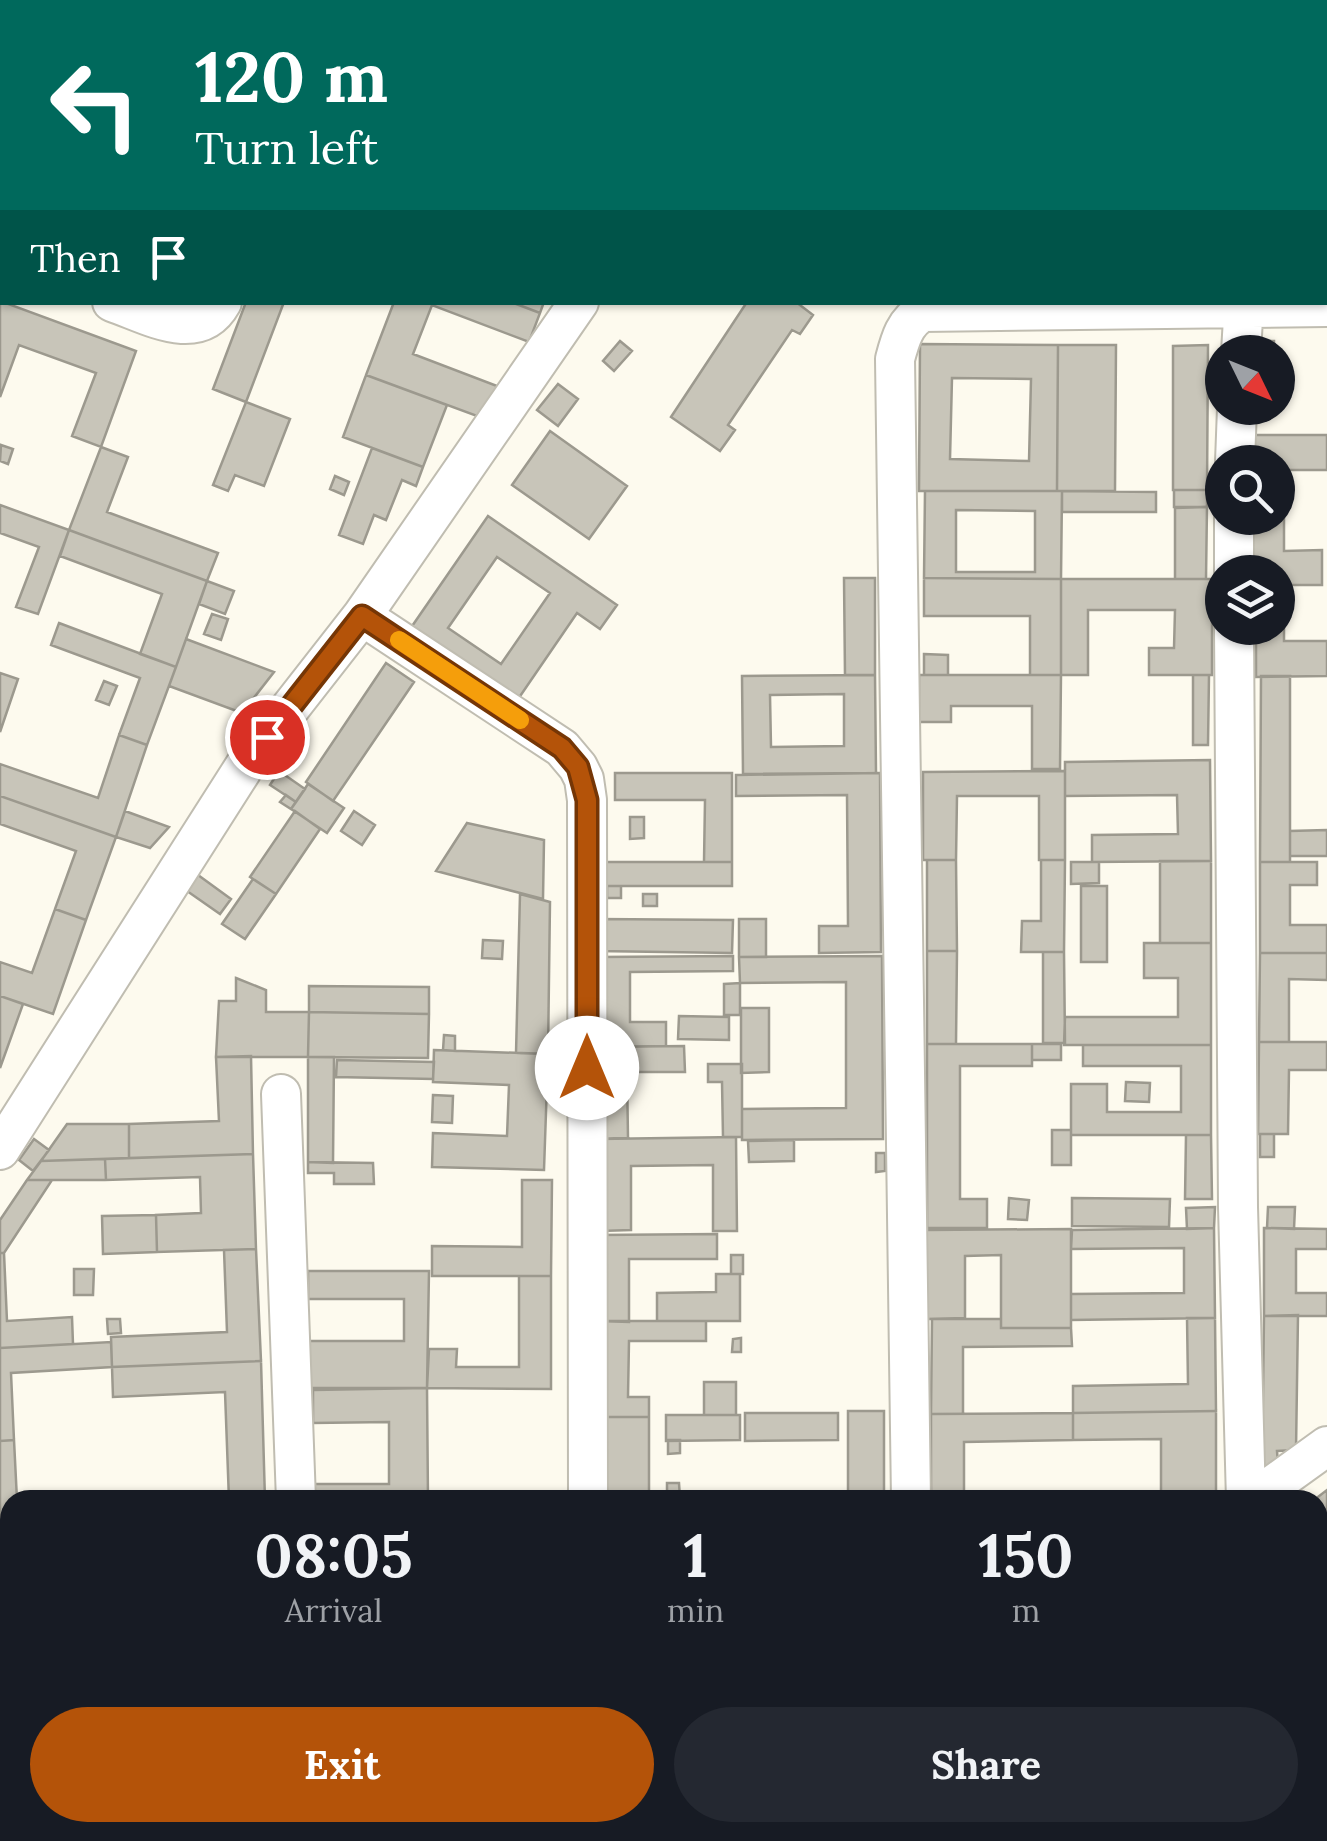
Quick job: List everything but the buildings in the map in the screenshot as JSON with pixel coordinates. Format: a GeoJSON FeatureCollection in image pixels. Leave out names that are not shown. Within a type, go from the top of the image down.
{"type":"FeatureCollection","features":[{"type":"Feature","properties":{"kind":"street"},"geometry":{"type":"LineString","coordinates":[[121,305],[186,326],[211,318],[220,305]]}},
{"type":"Feature","properties":{"kind":"street"},"geometry":{"type":"LineString","coordinates":[[0,1150],[244,767],[362,616],[445,501],[577,305]]}},
{"type":"Feature","properties":{"kind":"street"},"geometry":{"type":"LineString","coordinates":[[911,1490],[896,358],[899,342],[912,318],[923,312],[1244,305],[1327,307]]}},
{"type":"Feature","properties":{"kind":"street"},"geometry":{"type":"LineString","coordinates":[[1241,335],[1244,305]]}},
{"type":"Feature","properties":{"kind":"street"},"geometry":{"type":"LineString","coordinates":[[362,616],[562,748],[584,779],[588,1490]]}},
{"type":"Feature","properties":{"kind":"street"},"geometry":{"type":"LineString","coordinates":[[1234,645],[1238,1208],[1249,1490]]}},
{"type":"Feature","properties":{"kind":"street"},"geometry":{"type":"LineString","coordinates":[[281,1094],[296,1490]]}},
{"type":"Feature","properties":{"kind":"street"},"geometry":{"type":"LineString","coordinates":[[1263,1490],[1327,1446]]}},
{"type":"Feature","properties":{"kind":"slow traffic"},"geometry":{"type":"LineString","coordinates":[[399,640],[520,720]]}},
{"type":"Feature","properties":{"kind":"route"},"geometry":{"type":"LineString","coordinates":[[267,737],[362,616],[562,748],[584,779],[587,800],[587,1068]]}}]}
